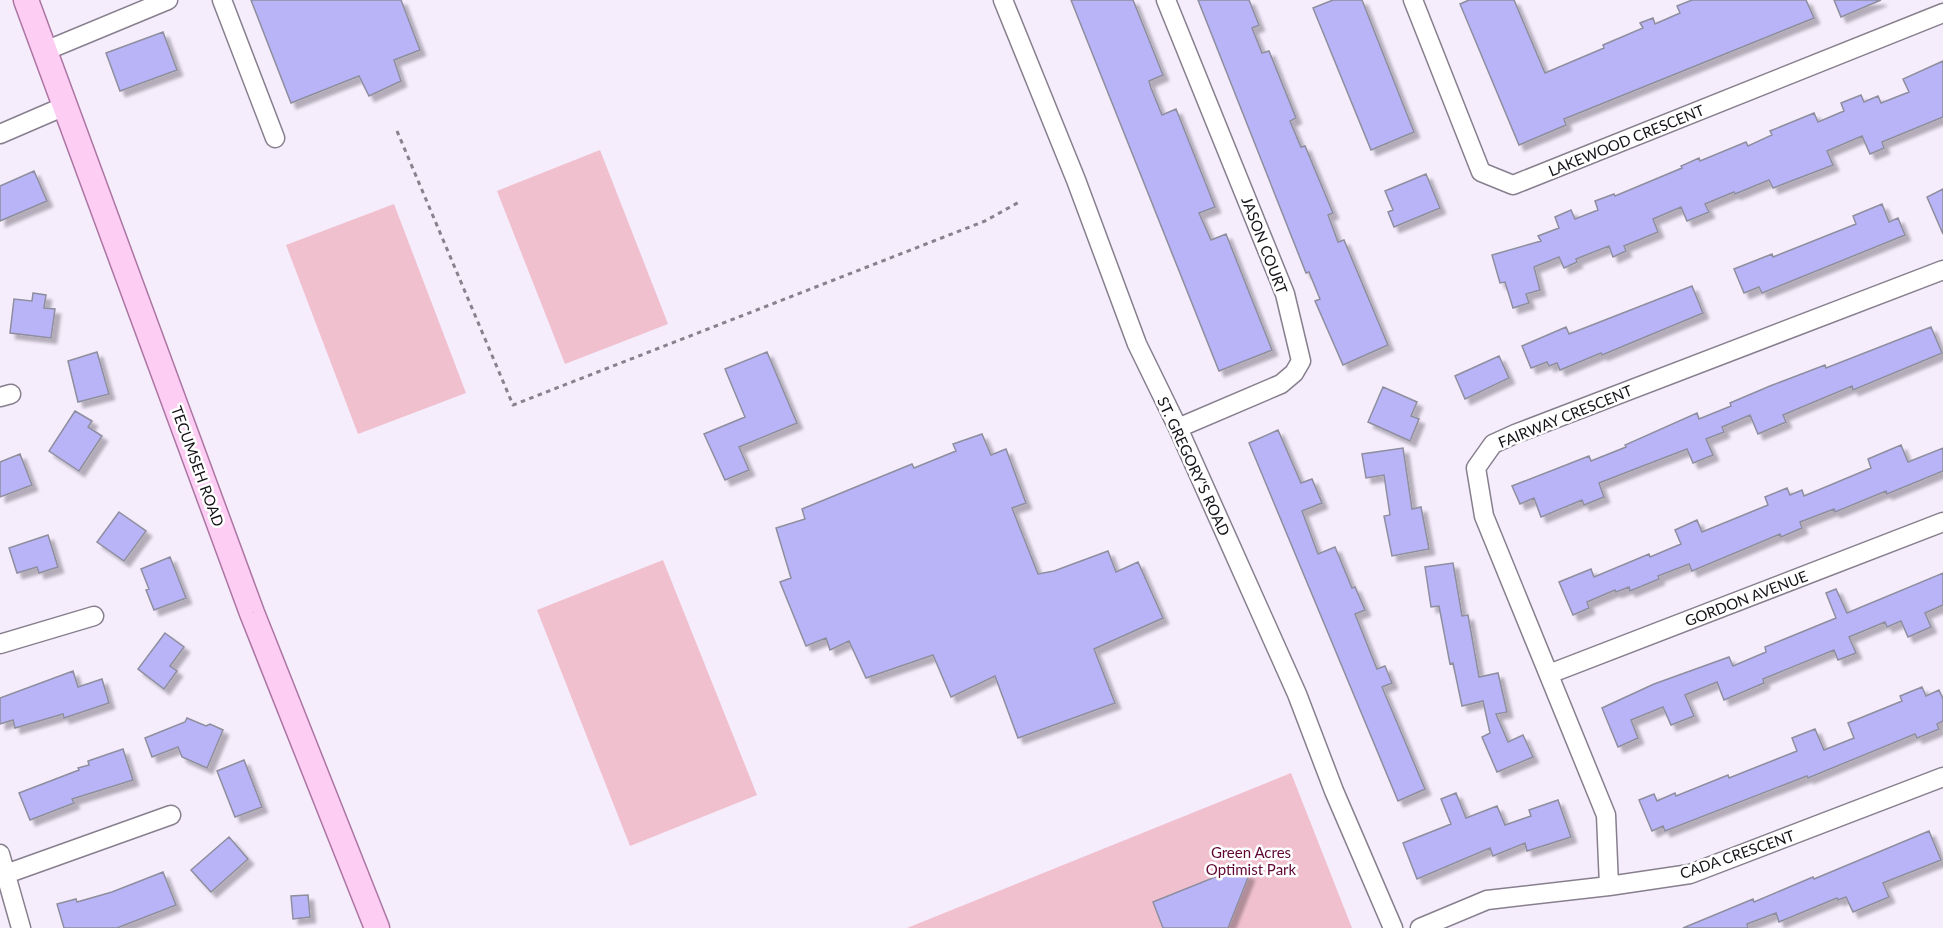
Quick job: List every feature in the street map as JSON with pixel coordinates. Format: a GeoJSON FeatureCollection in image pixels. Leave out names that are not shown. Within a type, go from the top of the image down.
{"type":"FeatureCollection","features":[{"type":"Feature","properties":{"kind":"main road","name":"TECUMSEH ROAD"},"geometry":{"type":"LineString","coordinates":[[26,0],[252,613],[377,928]]}},
{"type":"Feature","properties":{"kind":"street"},"geometry":{"type":"LineString","coordinates":[[45,51],[168,0]]}},
{"type":"Feature","properties":{"kind":"street"},"geometry":{"type":"LineString","coordinates":[[222,0],[275,138]]}},
{"type":"Feature","properties":{"kind":"street","name":"ST. GREGORY'S ROAD"},"geometry":{"type":"LineString","coordinates":[[1003,0],[1076,180],[1137,344],[1178,428],[1297,694],[1334,791],[1393,928]]}},
{"type":"Feature","properties":{"kind":"street","name":"JASON COURT"},"geometry":{"type":"LineString","coordinates":[[1166,0],[1285,294],[1301,361],[1294,373],[1281,384],[1178,428]]}},
{"type":"Feature","properties":{"kind":"street","name":"LAKEWOOD CRESCENT"},"geometry":{"type":"LineString","coordinates":[[1413,0],[1481,172],[1513,185],[1943,13]]}},
{"type":"Feature","properties":{"kind":"street"},"geometry":{"type":"LineString","coordinates":[[1938,0],[1943,13]]}},
{"type":"Feature","properties":{"kind":"street"},"geometry":{"type":"LineString","coordinates":[[0,134],[65,106]]}},
{"type":"Feature","properties":{"kind":"street","name":"FAIRWAY CRESCENT"},"geometry":{"type":"LineString","coordinates":[[1609,886],[1606,816],[1484,516],[1476,468],[1493,444],[1943,270]]}},
{"type":"Feature","properties":{"kind":"street","name":"GORDON AVENUE"},"geometry":{"type":"LineString","coordinates":[[1549,674],[1943,522]]}},
{"type":"Feature","properties":{"kind":"street"},"geometry":{"type":"LineString","coordinates":[[0,644],[94,616]]}},
{"type":"Feature","properties":{"kind":"street","name":"CADA CRESCENT"},"geometry":{"type":"LineString","coordinates":[[1420,928],[1487,900],[1690,874],[1943,777]]}},
{"type":"Feature","properties":{"kind":"street"},"geometry":{"type":"LineString","coordinates":[[6,874],[171,815]]}},
{"type":"Feature","properties":{"kind":"street"},"geometry":{"type":"LineString","coordinates":[[0,854],[21,928]]}},
{"type":"Feature","properties":{"kind":"path"},"geometry":{"type":"LineString","coordinates":[[397,131],[513,405],[985,221],[1021,201]]}},
{"type":"Feature","properties":{"kind":"green space"},"geometry":{"type":"Polygon","coordinates":[[[600,150],[668,324],[565,364],[497,191],[600,150]]]}},
{"type":"Feature","properties":{"kind":"green space"},"geometry":{"type":"Polygon","coordinates":[[[394,204],[466,393],[358,434],[286,245],[394,204]]]}},
{"type":"Feature","properties":{"kind":"green space"},"geometry":{"type":"Polygon","coordinates":[[[663,560],[757,795],[630,846],[537,610],[663,560]]]}},
{"type":"Feature","properties":{"kind":"green space","name":"Green Acres Optimist Park"},"geometry":{"type":"Polygon","coordinates":[[[1291,773],[1352,928],[907,928],[1291,773]]]}},
{"type":"Feature","properties":{"kind":"building"},"geometry":{"type":"Polygon","coordinates":[[[251,0],[401,0],[420,50],[394,60],[401,81],[369,96],[359,76],[291,103],[251,0]]]}},
{"type":"Feature","properties":{"kind":"building"},"geometry":{"type":"Polygon","coordinates":[[[1071,0],[1133,0],[1163,75],[1149,81],[1151,88],[1162,115],[1176,109],[1215,207],[1199,213],[1211,240],[1226,234],[1272,350],[1219,371],[1071,0]]]}},
{"type":"Feature","properties":{"kind":"building"},"geometry":{"type":"Polygon","coordinates":[[[1198,0],[1249,0],[1259,25],[1252,28],[1262,53],[1269,51],[1296,118],[1290,121],[1301,147],[1305,146],[1333,213],[1328,215],[1338,242],[1344,240],[1388,345],[1343,365],[1315,301],[1320,299],[1309,272],[1306,273],[1198,0]]]}},
{"type":"Feature","properties":{"kind":"building"},"geometry":{"type":"Polygon","coordinates":[[[1333,0],[1362,0],[1414,132],[1371,150],[1313,8],[1333,0]]]}},
{"type":"Feature","properties":{"kind":"building"},"geometry":{"type":"Polygon","coordinates":[[[1469,0],[1514,0],[1545,73],[1604,48],[1603,45],[1643,28],[1640,23],[1653,18],[1655,24],[1680,13],[1677,6],[1692,0],[1806,0],[1814,18],[1564,119],[1566,125],[1519,145],[1460,4],[1469,0]]]}},
{"type":"Feature","properties":{"kind":"building"},"geometry":{"type":"Polygon","coordinates":[[[1834,0],[1881,0],[1841,17],[1834,0]]]}},
{"type":"Feature","properties":{"kind":"building"},"geometry":{"type":"Polygon","coordinates":[[[163,32],[177,70],[120,91],[106,53],[163,32]]]}},
{"type":"Feature","properties":{"kind":"building"},"geometry":{"type":"Polygon","coordinates":[[[1943,61],[1943,117],[1882,142],[1884,148],[1870,154],[1862,136],[1827,151],[1833,165],[1773,188],[1769,180],[1735,194],[1734,192],[1705,204],[1709,212],[1687,221],[1681,207],[1653,219],[1658,232],[1624,246],[1626,251],[1613,257],[1609,246],[1576,259],[1577,262],[1564,268],[1559,257],[1534,267],[1540,290],[1526,294],[1529,303],[1513,308],[1505,282],[1500,283],[1492,255],[1541,241],[1538,236],[1559,228],[1555,217],[1571,210],[1575,219],[1598,210],[1595,201],[1614,194],[1615,196],[1682,168],[1681,166],[1699,158],[1700,161],[1746,142],[1748,146],[1772,135],[1770,131],[1814,113],[1818,122],[1844,111],[1841,103],[1861,95],[1864,102],[1878,96],[1881,103],[1909,92],[1903,79],[1943,61]]]}},
{"type":"Feature","properties":{"kind":"building"},"geometry":{"type":"Polygon","coordinates":[[[34,171],[47,201],[0,221],[0,186],[34,171]]]}},
{"type":"Feature","properties":{"kind":"building"},"geometry":{"type":"Polygon","coordinates":[[[1426,174],[1440,208],[1394,227],[1388,212],[1393,210],[1385,191],[1426,174]]]}},
{"type":"Feature","properties":{"kind":"building"},"geometry":{"type":"Polygon","coordinates":[[[1943,189],[1943,234],[1927,197],[1943,189]]]}},
{"type":"Feature","properties":{"kind":"building"},"geometry":{"type":"Polygon","coordinates":[[[1882,204],[1889,222],[1898,218],[1905,235],[1762,293],[1759,287],[1744,293],[1734,269],[1772,254],[1773,257],[1856,224],[1853,216],[1882,204]]]}},
{"type":"Feature","properties":{"kind":"building"},"geometry":{"type":"Polygon","coordinates":[[[1692,286],[1703,313],[1560,370],[1557,363],[1549,366],[1547,362],[1531,368],[1522,346],[1566,327],[1569,334],[1692,286]]]}},
{"type":"Feature","properties":{"kind":"building"},"geometry":{"type":"Polygon","coordinates":[[[33,293],[46,295],[44,308],[55,309],[51,338],[10,333],[14,299],[32,301],[33,293]]]}},
{"type":"Feature","properties":{"kind":"building"},"geometry":{"type":"Polygon","coordinates":[[[1931,327],[1942,353],[1853,390],[1852,386],[1783,415],[1786,422],[1758,434],[1750,415],[1722,427],[1724,432],[1706,439],[1713,455],[1693,463],[1687,449],[1635,469],[1599,483],[1604,497],[1584,505],[1582,500],[1541,517],[1534,498],[1520,504],[1512,486],[1589,456],[1591,461],[1697,413],[1699,419],[1770,386],[1825,365],[1826,368],[1931,327]]]}},
{"type":"Feature","properties":{"kind":"building"},"geometry":{"type":"Polygon","coordinates":[[[97,352],[109,394],[78,402],[68,361],[97,352]]]}},
{"type":"Feature","properties":{"kind":"building"},"geometry":{"type":"Polygon","coordinates":[[[767,352],[797,423],[739,447],[749,470],[725,480],[704,434],[745,417],[725,369],[767,352]]]}},
{"type":"Feature","properties":{"kind":"building"},"geometry":{"type":"Polygon","coordinates":[[[1499,356],[1509,378],[1465,399],[1455,376],[1499,356]]]}},
{"type":"Feature","properties":{"kind":"building"},"geometry":{"type":"Polygon","coordinates":[[[1383,387],[1417,402],[1411,416],[1419,419],[1410,441],[1368,422],[1383,387]]]}},
{"type":"Feature","properties":{"kind":"building"},"geometry":{"type":"Polygon","coordinates":[[[75,411],[92,421],[88,427],[102,436],[79,471],[49,451],[75,411]]]}},
{"type":"Feature","properties":{"kind":"building"},"geometry":{"type":"Polygon","coordinates":[[[1278,430],[1301,483],[1312,479],[1322,503],[1302,511],[1318,554],[1335,547],[1352,588],[1355,587],[1365,610],[1355,614],[1377,669],[1385,666],[1392,683],[1382,687],[1425,789],[1398,801],[1249,443],[1278,430]]]}},
{"type":"Feature","properties":{"kind":"building"},"geometry":{"type":"Polygon","coordinates":[[[982,434],[991,455],[1006,449],[1026,503],[1012,508],[1038,574],[1054,571],[1108,551],[1116,572],[1138,562],[1163,618],[1094,649],[1115,703],[1018,738],[995,676],[951,697],[933,655],[866,678],[849,641],[830,650],[826,638],[806,646],[780,582],[791,578],[776,528],[805,519],[802,509],[912,464],[914,468],[956,451],[953,444],[982,434]]]}},
{"type":"Feature","properties":{"kind":"building"},"geometry":{"type":"Polygon","coordinates":[[[1901,445],[1908,462],[1943,448],[1943,471],[1887,494],[1886,491],[1835,512],[1834,509],[1800,522],[1802,528],[1781,537],[1780,534],[1692,571],[1689,564],[1658,576],[1659,579],[1630,591],[1629,587],[1616,592],[1615,590],[1587,602],[1589,608],[1573,615],[1559,582],[1591,569],[1594,577],[1649,554],[1650,557],[1681,544],[1675,530],[1697,520],[1702,532],[1768,505],[1765,497],[1787,488],[1790,495],[1802,490],[1804,496],[1871,468],[1868,459],[1901,445]]]}},
{"type":"Feature","properties":{"kind":"building"},"geometry":{"type":"Polygon","coordinates":[[[1403,448],[1412,509],[1421,507],[1429,549],[1392,556],[1384,516],[1390,515],[1384,475],[1366,478],[1362,454],[1403,448]]]}},
{"type":"Feature","properties":{"kind":"building"},"geometry":{"type":"Polygon","coordinates":[[[20,454],[32,485],[0,497],[0,462],[20,454]]]}},
{"type":"Feature","properties":{"kind":"building"},"geometry":{"type":"Polygon","coordinates":[[[119,512],[146,531],[124,561],[97,542],[119,512]]]}},
{"type":"Feature","properties":{"kind":"building"},"geometry":{"type":"Polygon","coordinates":[[[48,535],[58,567],[39,573],[37,567],[17,573],[9,548],[48,535]]]}},
{"type":"Feature","properties":{"kind":"building"},"geometry":{"type":"Polygon","coordinates":[[[170,557],[186,598],[154,610],[141,569],[170,557]]]}},
{"type":"Feature","properties":{"kind":"building"},"geometry":{"type":"Polygon","coordinates":[[[1453,563],[1462,616],[1468,615],[1479,677],[1498,673],[1507,712],[1496,714],[1508,742],[1523,735],[1533,757],[1497,772],[1482,737],[1490,733],[1483,701],[1462,706],[1453,663],[1450,664],[1439,606],[1431,607],[1425,567],[1453,563]]]}},
{"type":"Feature","properties":{"kind":"building"},"geometry":{"type":"Polygon","coordinates":[[[1943,573],[1943,605],[1925,613],[1931,627],[1908,637],[1901,621],[1887,627],[1885,622],[1849,637],[1856,653],[1838,660],[1834,650],[1763,679],[1764,683],[1724,700],[1717,682],[1685,695],[1694,716],[1671,725],[1663,707],[1631,720],[1638,738],[1618,747],[1602,708],[1654,684],[1729,657],[1733,666],[1766,652],[1765,647],[1836,618],[1826,593],[1836,589],[1847,613],[1943,573]]]}},
{"type":"Feature","properties":{"kind":"building"},"geometry":{"type":"Polygon","coordinates":[[[165,633],[184,647],[170,666],[177,671],[164,689],[138,669],[165,633]]]}},
{"type":"Feature","properties":{"kind":"building"},"geometry":{"type":"Polygon","coordinates":[[[73,671],[78,687],[102,679],[109,703],[64,718],[63,714],[15,728],[13,720],[0,724],[0,698],[73,671]]]}},
{"type":"Feature","properties":{"kind":"building"},"geometry":{"type":"Polygon","coordinates":[[[1922,687],[1926,696],[1939,690],[1943,699],[1943,721],[1937,724],[1939,729],[1917,738],[1915,734],[1808,778],[1807,776],[1665,831],[1663,826],[1652,831],[1639,800],[1654,794],[1657,801],[1675,793],[1676,796],[1797,751],[1792,738],[1815,729],[1824,750],[1854,738],[1848,723],[1902,701],[1900,696],[1922,687]]]}},
{"type":"Feature","properties":{"kind":"building"},"geometry":{"type":"Polygon","coordinates":[[[187,718],[223,730],[207,768],[182,757],[178,747],[152,757],[145,738],[185,722],[187,718]]]}},
{"type":"Feature","properties":{"kind":"building"},"geometry":{"type":"Polygon","coordinates":[[[123,749],[133,780],[72,799],[74,803],[30,820],[19,793],[79,770],[78,768],[89,765],[88,761],[123,749]]]}},
{"type":"Feature","properties":{"kind":"building"},"geometry":{"type":"Polygon","coordinates":[[[244,760],[262,807],[235,817],[217,771],[244,760]]]}},
{"type":"Feature","properties":{"kind":"building"},"geometry":{"type":"Polygon","coordinates":[[[1456,793],[1466,818],[1497,806],[1505,825],[1531,816],[1529,810],[1558,800],[1571,837],[1527,851],[1525,843],[1493,856],[1490,848],[1417,879],[1403,843],[1451,824],[1441,799],[1456,793]]]}},
{"type":"Feature","properties":{"kind":"building"},"geometry":{"type":"Polygon","coordinates":[[[1929,831],[1941,860],[1883,883],[1889,897],[1853,912],[1846,897],[1838,900],[1837,898],[1779,922],[1776,913],[1747,924],[1748,928],[1683,928],[1753,899],[1754,902],[1813,877],[1814,879],[1929,831]]]}},
{"type":"Feature","properties":{"kind":"building"},"geometry":{"type":"Polygon","coordinates":[[[229,837],[248,859],[211,892],[191,870],[229,837]]]}},
{"type":"Feature","properties":{"kind":"building"},"geometry":{"type":"Polygon","coordinates":[[[1235,869],[1249,875],[1228,928],[1163,928],[1153,902],[1235,869]]]}},
{"type":"Feature","properties":{"kind":"building"},"geometry":{"type":"Polygon","coordinates":[[[163,872],[176,905],[117,928],[64,928],[57,904],[76,899],[77,902],[112,892],[163,872]]]}},
{"type":"Feature","properties":{"kind":"building"},"geometry":{"type":"Polygon","coordinates":[[[308,895],[310,917],[293,919],[291,896],[308,895]]]}}]}
